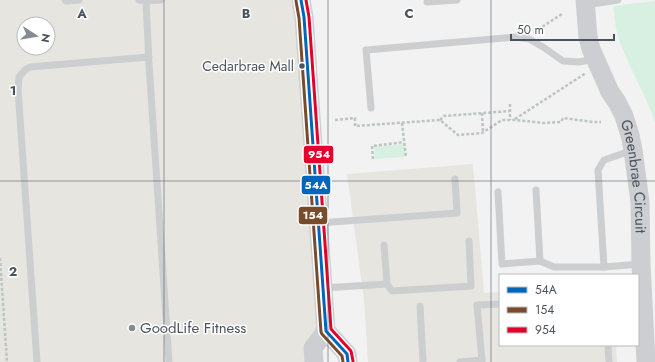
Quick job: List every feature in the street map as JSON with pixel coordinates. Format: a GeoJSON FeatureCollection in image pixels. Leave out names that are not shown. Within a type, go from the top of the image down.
{"type":"FeatureCollection","features":[{"type":"Feature","properties":{"kind":"main road"},"geometry":{"type":"LineString","coordinates":[[301,0],[304,17],[326,331],[348,354],[348,362]]}},
{"type":"Feature","properties":{"kind":"main road","name":"Greenbrae Circuit"},"geometry":{"type":"LineString","coordinates":[[585,2],[588,37],[591,50],[610,92],[624,116],[633,150],[640,202],[646,362]]}},
{"type":"Feature","properties":{"kind":"main road"},"geometry":{"type":"LineString","coordinates":[[314,362],[313,348],[326,331]]}},
{"type":"Feature","properties":{"kind":"lane"},"geometry":{"type":"LineString","coordinates":[[66,0],[80,0]]}},
{"type":"Feature","properties":{"kind":"lane"},"geometry":{"type":"LineString","coordinates":[[161,0],[142,1],[149,57],[169,362]]}},
{"type":"Feature","properties":{"kind":"lane"},"geometry":{"type":"LineString","coordinates":[[427,2],[457,0]]}},
{"type":"Feature","properties":{"kind":"lane"},"geometry":{"type":"LineString","coordinates":[[585,2],[618,0]]}},
{"type":"Feature","properties":{"kind":"lane"},"geometry":{"type":"LineString","coordinates":[[371,108],[366,50],[516,37],[529,39],[563,61],[597,62]]}},
{"type":"Feature","properties":{"kind":"lane"},"geometry":{"type":"LineString","coordinates":[[37,362],[19,116],[19,77],[30,67],[149,57]]}},
{"type":"Feature","properties":{"kind":"lane"},"geometry":{"type":"LineString","coordinates":[[604,267],[598,170],[604,160],[633,150]]}},
{"type":"Feature","properties":{"kind":"lane"},"geometry":{"type":"LineString","coordinates":[[318,223],[457,213],[455,179]]}},
{"type":"Feature","properties":{"kind":"lane"},"geometry":{"type":"LineString","coordinates":[[536,190],[540,261]]}},
{"type":"Feature","properties":{"kind":"lane"},"geometry":{"type":"LineString","coordinates":[[498,192],[502,264],[540,261],[554,267],[604,267],[642,264]]}},
{"type":"Feature","properties":{"kind":"lane"},"geometry":{"type":"LineString","coordinates":[[384,245],[387,284],[392,291],[471,286],[469,241]]}},
{"type":"Feature","properties":{"kind":"lane"},"geometry":{"type":"LineString","coordinates":[[323,288],[387,284]]}},
{"type":"Feature","properties":{"kind":"lane"},"geometry":{"type":"LineString","coordinates":[[460,362],[482,361],[477,305],[499,304]]}},
{"type":"Feature","properties":{"kind":"lane"},"geometry":{"type":"LineString","coordinates":[[420,306],[423,362]]}},
{"type":"Feature","properties":{"kind":"lane"},"geometry":{"type":"LineString","coordinates":[[608,346],[609,362]]}},
{"type":"Feature","properties":{"kind":"path"},"geometry":{"type":"LineString","coordinates":[[524,38],[562,14]]}},
{"type":"Feature","properties":{"kind":"path"},"geometry":{"type":"LineString","coordinates":[[512,120],[579,77],[597,62]]}},
{"type":"Feature","properties":{"kind":"path"},"geometry":{"type":"LineString","coordinates":[[510,104],[512,120]]}},
{"type":"Feature","properties":{"kind":"path"},"geometry":{"type":"LineString","coordinates":[[335,120],[355,118],[355,126],[440,120],[444,116],[510,111]]}},
{"type":"Feature","properties":{"kind":"path"},"geometry":{"type":"LineString","coordinates":[[482,113],[483,132]]}},
{"type":"Feature","properties":{"kind":"path"},"geometry":{"type":"LineString","coordinates":[[440,120],[458,135],[482,133],[502,120],[543,123],[561,122],[564,118],[601,122]]}},
{"type":"Feature","properties":{"kind":"path"},"geometry":{"type":"LineString","coordinates":[[402,123],[406,157]]}},
{"type":"Feature","properties":{"kind":"path"},"geometry":{"type":"LineString","coordinates":[[373,159],[372,146],[404,142]]}},
{"type":"Feature","properties":{"kind":"path"},"geometry":{"type":"LineString","coordinates":[[0,258],[8,362]]}},
{"type":"Feature","properties":{"kind":"shaded area"},"geometry":{"type":"Polygon","coordinates":[[[0,0],[301,0],[323,288],[314,362],[0,362],[0,0]]]}},
{"type":"Feature","properties":{"kind":"shaded area"},"geometry":{"type":"Polygon","coordinates":[[[473,164],[484,293],[499,292],[499,346],[616,346],[617,362],[368,362],[364,300],[347,174],[473,164]]]}},
{"type":"Feature","properties":{"kind":"green space"},"geometry":{"type":"Polygon","coordinates":[[[655,1],[655,122],[618,37],[613,6],[655,1]]]}},
{"type":"Feature","properties":{"kind":"green space"},"geometry":{"type":"Polygon","coordinates":[[[404,144],[405,157],[375,159],[374,147],[404,144]]]}},
{"type":"Feature","properties":{"kind":"transit line","name":"54A"},"geometry":{"type":"LineString","coordinates":[[301,0],[304,17],[326,331],[347,354],[348,362]]}},
{"type":"Feature","properties":{"kind":"transit line","name":"954"},"geometry":{"type":"LineString","coordinates":[[306,0],[309,17],[331,329],[351,351],[353,361]]}},
{"type":"Feature","properties":{"kind":"transit line","name":"154"},"geometry":{"type":"LineString","coordinates":[[296,1],[299,18],[321,332],[342,356],[343,362]]}},
{"type":"Feature","properties":{"kind":"place","name":"Cedarbrae Mall"},"geometry":{"type":"Point","coordinates":[302,66]}},
{"type":"Feature","properties":{"kind":"place","name":"GoodLife Fitness"},"geometry":{"type":"Point","coordinates":[132,328]}}]}
